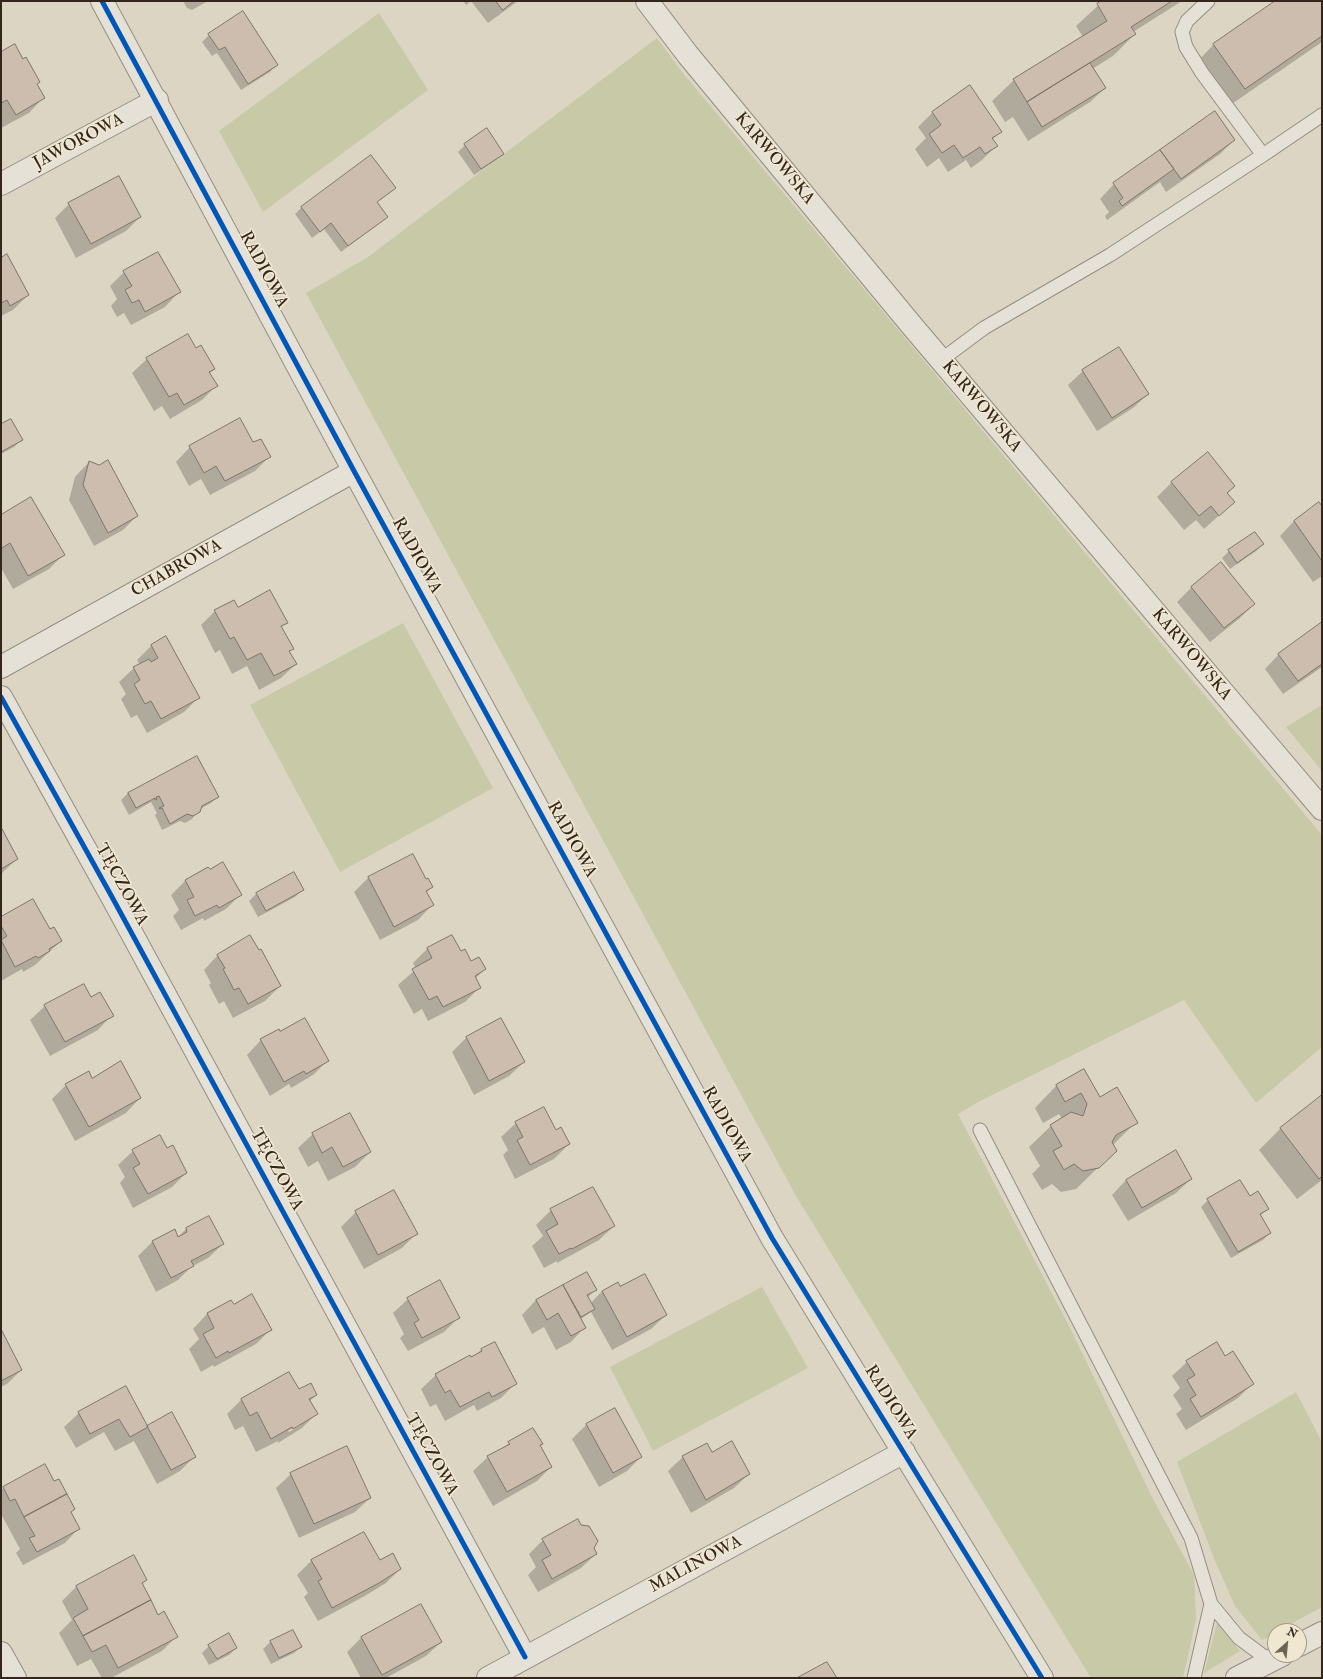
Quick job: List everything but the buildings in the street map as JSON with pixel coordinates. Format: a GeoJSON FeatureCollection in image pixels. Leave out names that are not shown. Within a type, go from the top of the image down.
{"type":"FeatureCollection","features":[{"type":"Feature","properties":{"kind":"street","name":"RADIOWA"},"geometry":{"type":"LineString","coordinates":[[102,1],[354,471],[772,1238],[1042,1678]]}},
{"type":"Feature","properties":{"kind":"street","name":"KARWOWSKA"},"geometry":{"type":"LineString","coordinates":[[647,1],[688,55],[941,360],[1322,809]]}},
{"type":"Feature","properties":{"kind":"street","name":"JAWOROWA"},"geometry":{"type":"LineString","coordinates":[[1,184],[156,100]]}},
{"type":"Feature","properties":{"kind":"street","name":"CHABROWA"},"geometry":{"type":"LineString","coordinates":[[1,667],[354,471]]}},
{"type":"Feature","properties":{"kind":"street","name":"TĘCZOWA"},"geometry":{"type":"LineString","coordinates":[[1,697],[525,1657]]}},
{"type":"Feature","properties":{"kind":"street","name":"MALINOWA"},"geometry":{"type":"LineString","coordinates":[[488,1678],[904,1452]]}},
{"type":"Feature","properties":{"kind":"street"},"geometry":{"type":"LineString","coordinates":[[1307,1641],[1322,1633]]}},
{"type":"Feature","properties":{"kind":"street"},"geometry":{"type":"LineString","coordinates":[[1,1653],[15,1678]]}},
{"type":"Feature","properties":{"kind":"street"},"geometry":{"type":"LineString","coordinates":[[1237,1678],[1267,1663]]}},
{"type":"Feature","properties":{"kind":"lane"},"geometry":{"type":"LineString","coordinates":[[1208,1],[1187,21],[1182,32],[1186,47],[1202,73],[1263,155]]}},
{"type":"Feature","properties":{"kind":"lane"},"geometry":{"type":"LineString","coordinates":[[941,360],[984,328],[1110,255],[1322,115]]}},
{"type":"Feature","properties":{"kind":"lane"},"geometry":{"type":"LineString","coordinates":[[980,1130],[1191,1538],[1211,1604],[1239,1638],[1267,1653]]}},
{"type":"Feature","properties":{"kind":"lane"},"geometry":{"type":"LineString","coordinates":[[1194,1678],[1211,1604]]}},
{"type":"Feature","properties":{"kind":"green space"},"geometry":{"type":"Polygon","coordinates":[[[379,13],[428,90],[263,212],[219,131],[379,13]]]}},
{"type":"Feature","properties":{"kind":"green space"},"geometry":{"type":"Polygon","coordinates":[[[657,38],[682,72],[1322,835],[1322,1047],[1256,1103],[1184,1000],[978,1102],[958,1114],[1069,1326],[1154,1501],[1194,1575],[1196,1619],[1183,1678],[1091,1678],[796,1196],[306,293],[368,257],[657,38]]]}},
{"type":"Feature","properties":{"kind":"green space"},"geometry":{"type":"Polygon","coordinates":[[[403,623],[493,788],[340,872],[250,705],[403,623]]]}},
{"type":"Feature","properties":{"kind":"green space"},"geometry":{"type":"Polygon","coordinates":[[[1322,705],[1322,771],[1286,727],[1322,705]]]}},
{"type":"Feature","properties":{"kind":"green space"},"geometry":{"type":"Polygon","coordinates":[[[762,1287],[808,1368],[653,1451],[610,1367],[762,1287]]]}},
{"type":"Feature","properties":{"kind":"green space"},"geometry":{"type":"Polygon","coordinates":[[[1296,1392],[1322,1442],[1322,1607],[1293,1623],[1267,1623],[1267,1637],[1262,1640],[1235,1606],[1215,1561],[1177,1462],[1296,1392]]]}},
{"type":"Feature","properties":{"kind":"green space"},"geometry":{"type":"Polygon","coordinates":[[[1217,1623],[1240,1651],[1204,1673],[1217,1623]]]}},
{"type":"Feature","properties":{"kind":"cycle path"},"geometry":{"type":"LineString","coordinates":[[102,1],[354,471],[772,1238],[1042,1678]]}},
{"type":"Feature","properties":{"kind":"cycle path"},"geometry":{"type":"LineString","coordinates":[[1,697],[112,897],[525,1657]]}}]}
